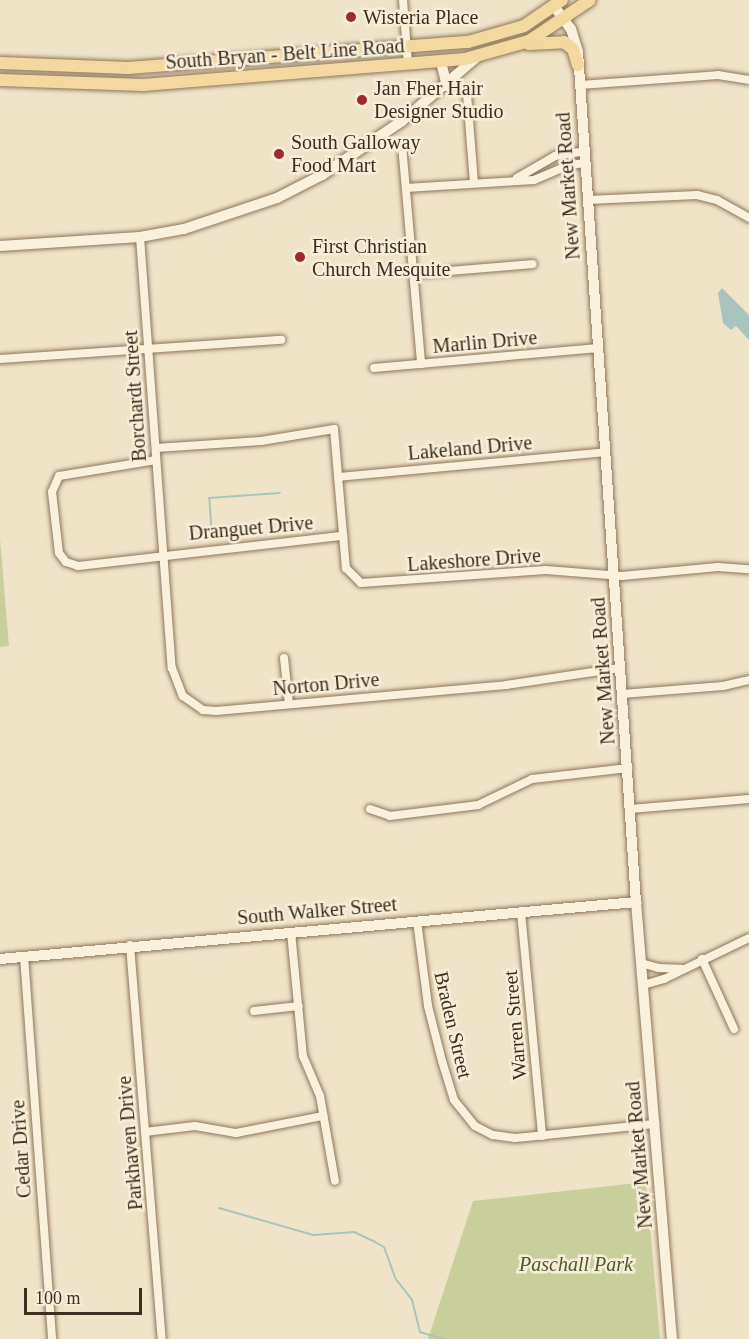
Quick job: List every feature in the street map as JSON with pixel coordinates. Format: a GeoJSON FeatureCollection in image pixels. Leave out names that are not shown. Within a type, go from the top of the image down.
{"type":"FeatureCollection","features":[{"type":"Feature","properties":{"kind":"main road","name":"South Bryan - Belt Line Road"},"geometry":{"type":"LineString","coordinates":[[0,80],[143,85],[441,62],[477,57],[516,47],[565,20],[590,0]]}},
{"type":"Feature","properties":{"kind":"main road","name":"South Bryan - Belt Line Road"},"geometry":{"type":"LineString","coordinates":[[0,63],[128,68],[468,42],[524,26],[558,3]]}},
{"type":"Feature","properties":{"kind":"main road"},"geometry":{"type":"LineString","coordinates":[[477,57],[480,48],[515,34],[524,26]]}},
{"type":"Feature","properties":{"kind":"main road"},"geometry":{"type":"LineString","coordinates":[[516,47],[564,42],[573,49],[579,65]]}},
{"type":"Feature","properties":{"kind":"main road"},"geometry":{"type":"LineString","coordinates":[[313,55],[314,73]]}},
{"type":"Feature","properties":{"kind":"street"},"geometry":{"type":"LineString","coordinates":[[403,0],[408,64]]}},
{"type":"Feature","properties":{"kind":"street","name":"New Market Road"},"geometry":{"type":"LineString","coordinates":[[558,3],[576,39],[579,65],[636,902],[672,1339]]}},
{"type":"Feature","properties":{"kind":"street"},"geometry":{"type":"LineString","coordinates":[[0,246],[140,237],[215,221],[299,188],[402,121],[447,86],[477,57]]}},
{"type":"Feature","properties":{"kind":"street"},"geometry":{"type":"LineString","coordinates":[[441,62],[447,86]]}},
{"type":"Feature","properties":{"kind":"street"},"geometry":{"type":"LineString","coordinates":[[580,85],[718,75],[749,80]]}},
{"type":"Feature","properties":{"kind":"street"},"geometry":{"type":"LineString","coordinates":[[467,94],[474,182]]}},
{"type":"Feature","properties":{"kind":"street"},"geometry":{"type":"LineString","coordinates":[[402,145],[421,364]]}},
{"type":"Feature","properties":{"kind":"street"},"geometry":{"type":"LineString","coordinates":[[514,179],[535,171],[555,156],[585,151]]}},
{"type":"Feature","properties":{"kind":"street"},"geometry":{"type":"LineString","coordinates":[[406,188],[543,178],[564,166],[586,163]]}},
{"type":"Feature","properties":{"kind":"street"},"geometry":{"type":"LineString","coordinates":[[588,200],[697,195],[717,200],[749,218]]}},
{"type":"Feature","properties":{"kind":"street","name":"Borchardt Street"},"geometry":{"type":"LineString","coordinates":[[140,237],[162,554]]}},
{"type":"Feature","properties":{"kind":"street"},"geometry":{"type":"LineString","coordinates":[[414,274],[533,264]]}},
{"type":"Feature","properties":{"kind":"street"},"geometry":{"type":"LineString","coordinates":[[0,359],[280,340]]}},
{"type":"Feature","properties":{"kind":"street","name":"Marlin Drive"},"geometry":{"type":"LineString","coordinates":[[374,368],[598,348]]}},
{"type":"Feature","properties":{"kind":"street","name":"Lakeshore Drive"},"geometry":{"type":"LineString","coordinates":[[156,448],[261,441],[334,429],[346,568],[361,583],[546,570],[614,575],[718,567],[749,569]]}},
{"type":"Feature","properties":{"kind":"street","name":"Lakeland Drive"},"geometry":{"type":"LineString","coordinates":[[338,477],[605,452]]}},
{"type":"Feature","properties":{"kind":"street","name":"Dranguet Drive"},"geometry":{"type":"LineString","coordinates":[[156,460],[69,471],[59,476],[52,492],[59,553],[66,562],[78,566],[162,554],[343,536]]}},
{"type":"Feature","properties":{"kind":"street","name":"Norton Drive"},"geometry":{"type":"LineString","coordinates":[[162,554],[172,668],[183,696],[203,710],[506,685],[620,668]]}},
{"type":"Feature","properties":{"kind":"street"},"geometry":{"type":"LineString","coordinates":[[284,658],[289,704]]}},
{"type":"Feature","properties":{"kind":"street"},"geometry":{"type":"LineString","coordinates":[[622,694],[723,686],[749,680]]}},
{"type":"Feature","properties":{"kind":"street"},"geometry":{"type":"LineString","coordinates":[[370,809],[390,816],[478,805],[532,779],[628,768]]}},
{"type":"Feature","properties":{"kind":"street"},"geometry":{"type":"LineString","coordinates":[[630,809],[749,799]]}},
{"type":"Feature","properties":{"kind":"street","name":"South Walker Street"},"geometry":{"type":"LineString","coordinates":[[0,959],[130,945],[636,902]]}},
{"type":"Feature","properties":{"kind":"street","name":"Warren Street"},"geometry":{"type":"LineString","coordinates":[[521,912],[542,1136]]}},
{"type":"Feature","properties":{"kind":"street","name":"Braden Street"},"geometry":{"type":"LineString","coordinates":[[417,921],[428,1006],[454,1100],[475,1126],[493,1135],[542,1136],[655,1125]]}},
{"type":"Feature","properties":{"kind":"street"},"geometry":{"type":"LineString","coordinates":[[291,932],[303,1056],[320,1096],[335,1181]]}},
{"type":"Feature","properties":{"kind":"street"},"geometry":{"type":"LineString","coordinates":[[643,985],[664,979],[749,938]]}},
{"type":"Feature","properties":{"kind":"street","name":"Parkhaven Drive"},"geometry":{"type":"LineString","coordinates":[[130,945],[162,1339]]}},
{"type":"Feature","properties":{"kind":"street","name":"Cedar Drive"},"geometry":{"type":"LineString","coordinates":[[24,956],[52,1339]]}},
{"type":"Feature","properties":{"kind":"street"},"geometry":{"type":"LineString","coordinates":[[702,959],[734,1029]]}},
{"type":"Feature","properties":{"kind":"street"},"geometry":{"type":"LineString","coordinates":[[641,963],[649,967],[681,969]]}},
{"type":"Feature","properties":{"kind":"street"},"geometry":{"type":"LineString","coordinates":[[254,1011],[299,1006]]}},
{"type":"Feature","properties":{"kind":"street"},"geometry":{"type":"LineString","coordinates":[[146,1132],[195,1126],[236,1133],[323,1116]]}},
{"type":"Feature","properties":{"kind":"green space"},"geometry":{"type":"Polygon","coordinates":[[[0,538],[9,646],[0,647],[0,538]]]}},
{"type":"Feature","properties":{"kind":"green space","name":"Paschall Park"},"geometry":{"type":"Polygon","coordinates":[[[646,1182],[660,1339],[428,1339],[473,1201],[646,1182]]]}},
{"type":"Feature","properties":{"kind":"water"},"geometry":{"type":"Polygon","coordinates":[[[722,288],[749,315],[749,340],[736,326],[731,330],[723,323],[718,293],[722,288]]]}},
{"type":"Feature","properties":{"kind":"waterway"},"geometry":{"type":"LineString","coordinates":[[212,537],[209,498],[280,493]]}},
{"type":"Feature","properties":{"kind":"waterway"},"geometry":{"type":"LineString","coordinates":[[219,1208],[313,1235],[354,1232],[384,1247],[395,1278],[412,1300],[420,1332],[443,1339]]}},
{"type":"Feature","properties":{"kind":"place","name":"Wisteria Place"},"geometry":{"type":"Point","coordinates":[351,17]}},
{"type":"Feature","properties":{"kind":"place","name":"Jan Fher Hair Designer Studio"},"geometry":{"type":"Point","coordinates":[362,100]}},
{"type":"Feature","properties":{"kind":"place","name":"South Galloway Food Mart"},"geometry":{"type":"Point","coordinates":[279,154]}},
{"type":"Feature","properties":{"kind":"place","name":"First Christian Church Mesquite"},"geometry":{"type":"Point","coordinates":[300,257]}}]}
